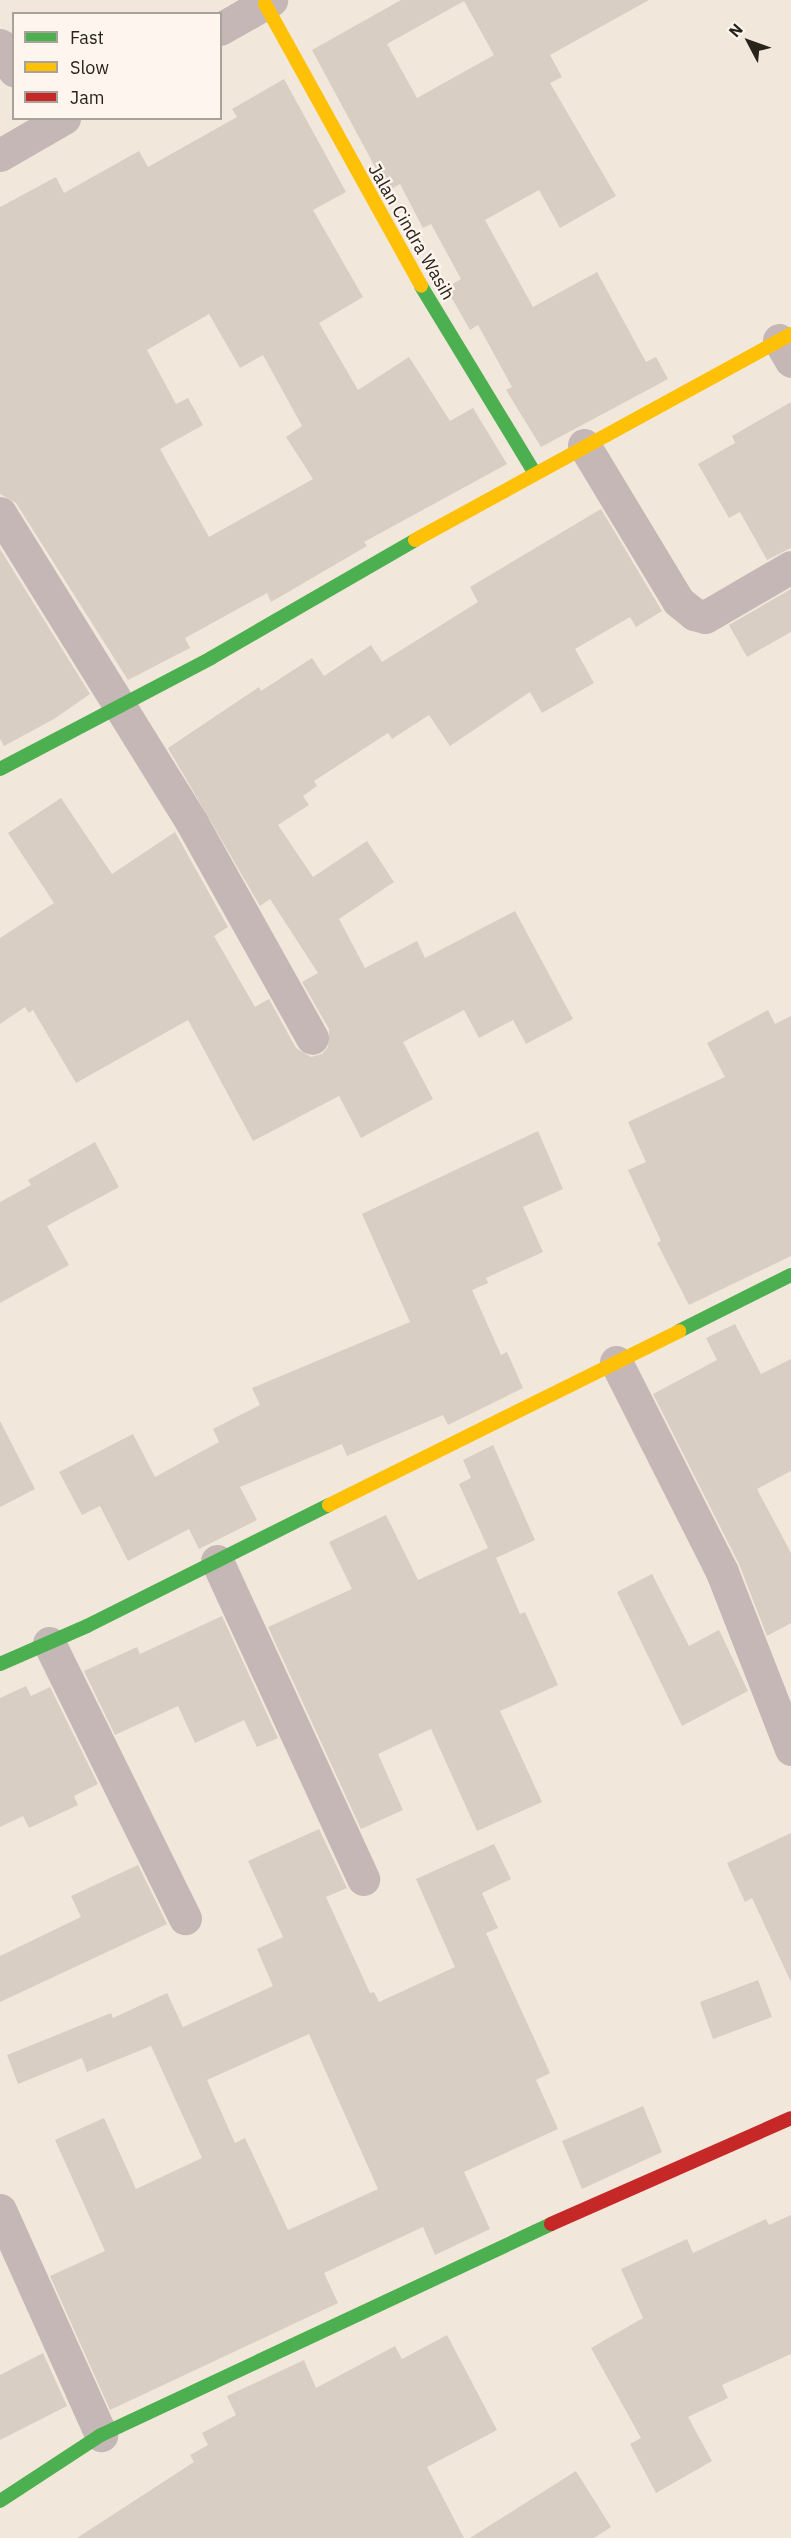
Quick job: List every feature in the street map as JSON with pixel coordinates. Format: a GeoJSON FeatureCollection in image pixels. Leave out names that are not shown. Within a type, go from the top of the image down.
{"type":"FeatureCollection","features":[{"type":"Feature","properties":{"kind":"street"},"geometry":{"type":"LineString","coordinates":[[222,29],[268,2]]}},
{"type":"Feature","properties":{"kind":"street","name":"Jalan Cindra Wasih"},"geometry":{"type":"LineString","coordinates":[[268,2],[404,259],[534,472]]}},
{"type":"Feature","properties":{"kind":"street"},"geometry":{"type":"LineString","coordinates":[[0,45],[12,66]]}},
{"type":"Feature","properties":{"kind":"street"},"geometry":{"type":"LineString","coordinates":[[0,155],[49,122]]}},
{"type":"Feature","properties":{"kind":"street"},"geometry":{"type":"LineString","coordinates":[[0,769],[211,658],[584,445],[787,345]]}},
{"type":"Feature","properties":{"kind":"street"},"geometry":{"type":"LineString","coordinates":[[584,445],[678,601],[694,614],[705,617],[791,567]]}},
{"type":"Feature","properties":{"kind":"street"},"geometry":{"type":"LineString","coordinates":[[0,513],[117,707],[192,823],[312,1038]]}},
{"type":"Feature","properties":{"kind":"street"},"geometry":{"type":"LineString","coordinates":[[0,1664],[49,1643],[217,1561],[791,1275]]}},
{"type":"Feature","properties":{"kind":"street"},"geometry":{"type":"LineString","coordinates":[[616,1362],[722,1572],[791,1749]]}},
{"type":"Feature","properties":{"kind":"street"},"geometry":{"type":"LineString","coordinates":[[217,1561],[363,1879]]}},
{"type":"Feature","properties":{"kind":"street"},"geometry":{"type":"LineString","coordinates":[[49,1643],[185,1918]]}},
{"type":"Feature","properties":{"kind":"street"},"geometry":{"type":"LineString","coordinates":[[0,2501],[101,2435],[653,2176],[791,2118]]}},
{"type":"Feature","properties":{"kind":"street"},"geometry":{"type":"LineString","coordinates":[[0,2210],[101,2435]]}},
{"type":"Feature","properties":{"kind":"building"},"geometry":{"type":"Polygon","coordinates":[[[401,0],[649,0],[550,55],[562,77],[550,83],[616,196],[560,228],[539,190],[485,220],[533,307],[597,272],[646,362],[656,357],[668,379],[541,447],[506,390],[512,387],[478,325],[470,330],[446,288],[461,279],[431,224],[423,228],[400,184],[388,191],[312,50],[401,0]],[[464,1],[387,44],[417,98],[494,55],[464,1]]]}},
{"type":"Feature","properties":{"kind":"building"},"geometry":{"type":"Polygon","coordinates":[[[284,79],[346,192],[313,210],[363,297],[319,323],[358,390],[409,357],[450,421],[473,408],[507,464],[364,542],[367,546],[271,602],[267,593],[185,638],[190,648],[128,680],[16,503],[0,494],[0,207],[56,177],[64,193],[139,151],[148,167],[237,117],[232,109],[284,79]],[[209,314],[147,350],[176,404],[188,398],[203,425],[160,449],[209,537],[313,479],[286,437],[302,426],[263,355],[240,368],[209,314]]]}},
{"type":"Feature","properties":{"kind":"building"},"geometry":{"type":"Polygon","coordinates":[[[791,402],[791,548],[767,560],[740,512],[729,518],[698,464],[735,443],[732,436],[791,402]]]}},
{"type":"Feature","properties":{"kind":"building"},"geometry":{"type":"Polygon","coordinates":[[[601,509],[662,611],[636,627],[630,617],[575,649],[594,683],[542,713],[530,692],[450,746],[429,715],[392,739],[388,733],[314,781],[317,786],[303,796],[309,805],[278,825],[313,877],[367,841],[394,882],[339,919],[365,968],[417,941],[425,958],[515,911],[573,1019],[526,1044],[513,1020],[479,1038],[464,1010],[403,1042],[433,1099],[361,1138],[339,1096],[253,1141],[188,1020],[76,1083],[33,1010],[29,1013],[25,1007],[0,1024],[0,938],[54,903],[8,833],[61,798],[112,874],[175,832],[228,927],[214,936],[255,1007],[269,999],[296,1048],[311,1057],[322,1054],[328,1047],[329,1029],[302,982],[318,973],[270,899],[260,906],[168,748],[259,687],[261,691],[312,658],[324,676],[371,645],[382,662],[478,602],[470,587],[601,509]]]}},
{"type":"Feature","properties":{"kind":"building"},"geometry":{"type":"Polygon","coordinates":[[[0,549],[90,694],[54,719],[4,746],[0,739],[0,549]]]}},
{"type":"Feature","properties":{"kind":"building"},"geometry":{"type":"Polygon","coordinates":[[[791,589],[791,632],[747,657],[729,625],[791,589]]]}},
{"type":"Feature","properties":{"kind":"building"},"geometry":{"type":"Polygon","coordinates":[[[768,1010],[775,1024],[791,1016],[791,1256],[689,1305],[657,1243],[661,1241],[628,1170],[646,1162],[628,1122],[725,1077],[707,1043],[768,1010]]]}},
{"type":"Feature","properties":{"kind":"building"},"geometry":{"type":"Polygon","coordinates":[[[538,1131],[563,1189],[523,1207],[543,1252],[486,1278],[488,1283],[472,1290],[501,1355],[507,1352],[523,1388],[448,1425],[443,1415],[347,1456],[342,1444],[240,1487],[257,1520],[199,1549],[189,1529],[128,1561],[100,1506],[82,1515],[59,1472],[133,1434],[155,1477],[219,1442],[213,1429],[260,1405],[252,1388],[410,1322],[362,1214],[538,1131]]]}},
{"type":"Feature","properties":{"kind":"building"},"geometry":{"type":"Polygon","coordinates":[[[95,1142],[119,1187],[47,1226],[69,1265],[0,1303],[0,1202],[31,1185],[28,1180],[95,1142]]]}},
{"type":"Feature","properties":{"kind":"building"},"geometry":{"type":"Polygon","coordinates":[[[735,1324],[761,1374],[791,1359],[791,1471],[757,1489],[791,1553],[791,1623],[767,1636],[739,1564],[653,1394],[717,1360],[706,1338],[735,1324]]]}},
{"type":"Feature","properties":{"kind":"building"},"geometry":{"type":"Polygon","coordinates":[[[0,1421],[35,1489],[0,1507],[0,1421]]]}},
{"type":"Feature","properties":{"kind":"building"},"geometry":{"type":"Polygon","coordinates":[[[493,1445],[535,1540],[496,1558],[520,1614],[525,1612],[558,1685],[500,1711],[542,1802],[477,1831],[431,1729],[378,1754],[403,1810],[361,1829],[268,1627],[352,1589],[329,1542],[386,1515],[418,1580],[488,1548],[459,1484],[471,1478],[463,1460],[493,1445]]]}},
{"type":"Feature","properties":{"kind":"building"},"geometry":{"type":"Polygon","coordinates":[[[652,1574],[689,1646],[719,1630],[748,1691],[682,1726],[617,1592],[652,1574]]]}},
{"type":"Feature","properties":{"kind":"building"},"geometry":{"type":"Polygon","coordinates":[[[222,1616],[278,1738],[257,1747],[244,1720],[195,1743],[178,1706],[115,1735],[84,1671],[137,1647],[140,1654],[222,1616]]]}},
{"type":"Feature","properties":{"kind":"building"},"geometry":{"type":"Polygon","coordinates":[[[26,1686],[31,1696],[50,1687],[98,1784],[74,1796],[78,1805],[29,1828],[23,1816],[0,1827],[0,1698],[26,1686]]]}},
{"type":"Feature","properties":{"kind":"building"},"geometry":{"type":"Polygon","coordinates":[[[319,1829],[347,1888],[326,1897],[370,1993],[374,1992],[379,2002],[455,1967],[416,1879],[494,1844],[511,1879],[482,1893],[498,1928],[486,1933],[550,2073],[536,2080],[558,2129],[464,2172],[490,2229],[435,2255],[423,2227],[324,2273],[338,2303],[110,2410],[50,2276],[105,2251],[55,2140],[104,2118],[136,2189],[202,2158],[151,2046],[87,2072],[82,2058],[18,2084],[7,2055],[111,2013],[113,2018],[167,1993],[183,2027],[273,1986],[257,1949],[283,1937],[248,1861],[319,1829]],[[309,2034],[207,2080],[235,2143],[245,2138],[288,2230],[378,2189],[309,2034]]]}},
{"type":"Feature","properties":{"kind":"building"},"geometry":{"type":"Polygon","coordinates":[[[791,1833],[791,1982],[752,1898],[745,1902],[727,1863],[791,1833]]]}},
{"type":"Feature","properties":{"kind":"building"},"geometry":{"type":"Polygon","coordinates":[[[138,1865],[167,1924],[0,2002],[0,1956],[81,1917],[71,1896],[138,1865]]]}},
{"type":"Feature","properties":{"kind":"building"},"geometry":{"type":"Polygon","coordinates":[[[758,1980],[772,2017],[713,2039],[700,2002],[758,1980]]]}},
{"type":"Feature","properties":{"kind":"building"},"geometry":{"type":"Polygon","coordinates":[[[643,2106],[662,2152],[582,2189],[562,2141],[643,2106]]]}},
{"type":"Feature","properties":{"kind":"building"},"geometry":{"type":"Polygon","coordinates":[[[791,2215],[791,2354],[722,2385],[728,2398],[688,2417],[712,2461],[656,2493],[630,2444],[641,2438],[591,2348],[643,2318],[621,2269],[687,2239],[693,2253],[766,2219],[769,2225],[791,2215]]]}},
{"type":"Feature","properties":{"kind":"building"},"geometry":{"type":"Polygon","coordinates":[[[447,2335],[497,2430],[427,2467],[464,2538],[77,2538],[194,2462],[190,2455],[208,2445],[202,2433],[236,2415],[227,2396],[304,2360],[316,2388],[395,2346],[402,2359],[447,2335]]]}},
{"type":"Feature","properties":{"kind":"building"},"geometry":{"type":"Polygon","coordinates":[[[43,2353],[67,2406],[0,2440],[0,2375],[43,2353]]]}},
{"type":"Feature","properties":{"kind":"building"},"geometry":{"type":"Polygon","coordinates":[[[576,2471],[611,2527],[594,2538],[470,2538],[576,2471]]]}},
{"type":"Feature","properties":{"kind":"traffic: fast"},"geometry":{"type":"LineString","coordinates":[[421,286],[534,472]]}},
{"type":"Feature","properties":{"kind":"traffic: fast"},"geometry":{"type":"LineString","coordinates":[[0,769],[211,658],[415,540]]}},
{"type":"Feature","properties":{"kind":"traffic: fast"},"geometry":{"type":"LineString","coordinates":[[679,1331],[791,1275]]}},
{"type":"Feature","properties":{"kind":"traffic: fast"},"geometry":{"type":"LineString","coordinates":[[0,1664],[87,1626],[329,1505]]}},
{"type":"Feature","properties":{"kind":"traffic: fast"},"geometry":{"type":"LineString","coordinates":[[0,2501],[101,2435],[551,2224]]}},
{"type":"Feature","properties":{"kind":"traffic: slow"},"geometry":{"type":"LineString","coordinates":[[265,4],[421,286]]}},
{"type":"Feature","properties":{"kind":"traffic: slow"},"geometry":{"type":"LineString","coordinates":[[415,540],[791,334]]}},
{"type":"Feature","properties":{"kind":"traffic: slow"},"geometry":{"type":"LineString","coordinates":[[329,1505],[679,1331]]}},
{"type":"Feature","properties":{"kind":"traffic: jam"},"geometry":{"type":"LineString","coordinates":[[551,2224],[791,2118]]}}]}
